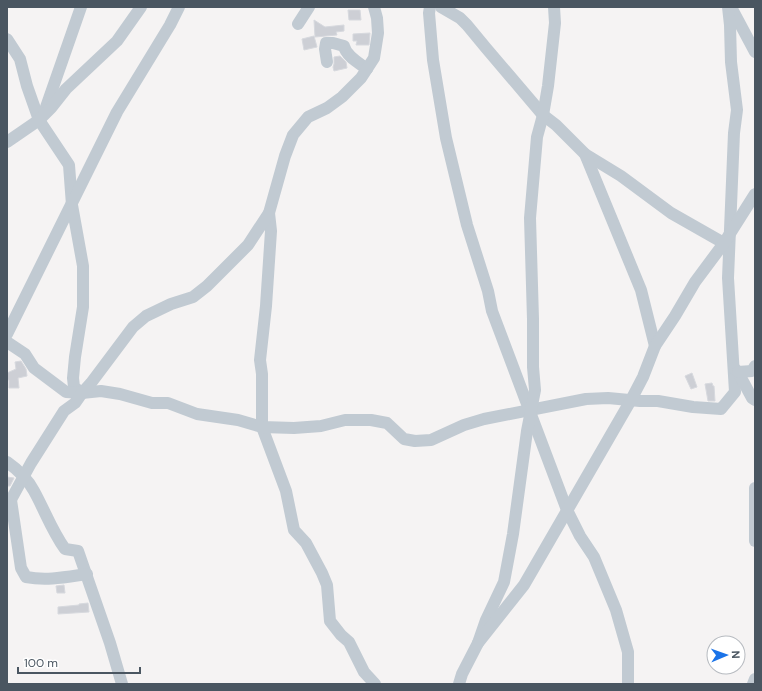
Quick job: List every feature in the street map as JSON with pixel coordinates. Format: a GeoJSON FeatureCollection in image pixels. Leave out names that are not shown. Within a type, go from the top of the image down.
{"type":"FeatureCollection","features":[{"type":"Feature","properties":{"kind":"street"},"geometry":{"type":"LineString","coordinates":[[41,116],[81,7]]}},
{"type":"Feature","properties":{"kind":"street"},"geometry":{"type":"LineString","coordinates":[[7,142],[50,108],[66,89],[116,42],[141,7]]}},
{"type":"Feature","properties":{"kind":"street"},"geometry":{"type":"LineString","coordinates":[[7,334],[72,206],[117,112],[170,25],[179,7]]}},
{"type":"Feature","properties":{"kind":"street"},"geometry":{"type":"LineString","coordinates":[[298,24],[309,7]]}},
{"type":"Feature","properties":{"kind":"street"},"geometry":{"type":"LineString","coordinates":[[430,7],[429,13],[432,60],[436,84],[446,138],[467,225],[496,324],[530,410],[541,444],[567,510],[580,536],[594,558],[616,610],[628,652],[628,684]]}},
{"type":"Feature","properties":{"kind":"street"},"geometry":{"type":"LineString","coordinates":[[441,7],[460,18],[467,25],[544,115],[586,154],[621,176],[671,213],[727,241]]}},
{"type":"Feature","properties":{"kind":"street"},"geometry":{"type":"LineString","coordinates":[[459,684],[462,674],[478,643],[486,620],[504,582],[513,534],[530,410],[535,390],[533,367],[530,218],[537,137],[544,115],[555,23],[554,7]]}},
{"type":"Feature","properties":{"kind":"street"},"geometry":{"type":"LineString","coordinates":[[729,7],[755,52]]}},
{"type":"Feature","properties":{"kind":"street"},"geometry":{"type":"LineString","coordinates":[[7,342],[24,354],[34,368],[66,392],[82,393],[101,391],[120,394],[152,403],[168,403],[197,414],[238,420],[262,427],[294,428],[321,426],[345,420],[371,420],[387,423],[404,439],[432,440],[464,425],[477,421],[586,399],[608,398],[658,401],[693,407],[721,409],[735,392],[736,370],[729,304],[727,241],[732,185],[734,133],[737,110],[731,62],[729,7]]}},
{"type":"Feature","properties":{"kind":"street"},"geometry":{"type":"LineString","coordinates":[[87,574],[50,580],[40,580],[26,577],[21,568],[9,503],[64,411],[75,403],[133,327],[146,316],[171,304],[192,297],[207,286],[248,245],[269,212],[285,156],[293,135],[308,117],[327,108],[342,97],[361,78],[374,58],[378,33],[376,9]]}},
{"type":"Feature","properties":{"kind":"street"},"geometry":{"type":"LineString","coordinates":[[7,39],[20,59],[27,86],[41,116],[68,165],[72,206],[83,266],[84,307],[74,357],[73,378],[74,387],[82,393]]}},
{"type":"Feature","properties":{"kind":"street"},"geometry":{"type":"LineString","coordinates":[[320,40],[336,39],[345,45],[344,48],[352,57],[367,69]]}},
{"type":"Feature","properties":{"kind":"street"},"geometry":{"type":"LineString","coordinates":[[327,62],[325,49],[326,43],[345,45]]}},
{"type":"Feature","properties":{"kind":"street"},"geometry":{"type":"LineString","coordinates":[[586,154],[642,290],[655,346]]}},
{"type":"Feature","properties":{"kind":"street"},"geometry":{"type":"LineString","coordinates":[[478,643],[524,585],[632,400],[655,346],[695,282],[727,241],[755,194]]}},
{"type":"Feature","properties":{"kind":"street"},"geometry":{"type":"LineString","coordinates":[[269,212],[271,231],[266,306],[260,360],[262,374],[262,427],[286,491],[294,530],[306,543],[327,585],[330,621],[349,642],[364,672],[374,684]]}},
{"type":"Feature","properties":{"kind":"street"},"geometry":{"type":"LineString","coordinates":[[736,370],[752,370],[755,366]]}},
{"type":"Feature","properties":{"kind":"street"},"geometry":{"type":"LineString","coordinates":[[736,370],[754,398]]}},
{"type":"Feature","properties":{"kind":"street"},"geometry":{"type":"LineString","coordinates":[[735,392],[754,398]]}},
{"type":"Feature","properties":{"kind":"street"},"geometry":{"type":"LineString","coordinates":[[7,462],[24,477],[34,490],[57,538],[65,549],[78,551],[110,643],[122,684]]}},
{"type":"Feature","properties":{"kind":"street"},"geometry":{"type":"LineString","coordinates":[[755,488],[755,541]]}},
{"type":"Feature","properties":{"kind":"street"},"geometry":{"type":"LineString","coordinates":[[753,684],[755,679]]}},
{"type":"Feature","properties":{"kind":"building"},"geometry":{"type":"Polygon","coordinates":[[[348,10],[360,10],[361,20],[349,20],[348,10]]]}},
{"type":"Feature","properties":{"kind":"building"},"geometry":{"type":"Polygon","coordinates":[[[314,20],[325,27],[344,25],[344,31],[336,32],[337,35],[315,37],[314,20]]]}},
{"type":"Feature","properties":{"kind":"building"},"geometry":{"type":"Polygon","coordinates":[[[370,33],[369,45],[356,45],[357,41],[353,41],[353,34],[370,33]]]}},
{"type":"Feature","properties":{"kind":"building"},"geometry":{"type":"Polygon","coordinates":[[[314,36],[317,47],[304,50],[302,39],[314,36]]]}},
{"type":"Feature","properties":{"kind":"building"},"geometry":{"type":"Polygon","coordinates":[[[340,56],[346,62],[347,68],[334,71],[334,57],[340,56]]]}},
{"type":"Feature","properties":{"kind":"building"},"geometry":{"type":"Polygon","coordinates":[[[21,361],[26,369],[27,376],[18,378],[19,388],[9,388],[7,373],[16,369],[15,362],[21,361]]]}},
{"type":"Feature","properties":{"kind":"building"},"geometry":{"type":"Polygon","coordinates":[[[692,373],[697,387],[691,389],[685,376],[692,373]]]}},
{"type":"Feature","properties":{"kind":"building"},"geometry":{"type":"Polygon","coordinates":[[[712,383],[714,386],[715,401],[708,401],[705,384],[712,383]]]}},
{"type":"Feature","properties":{"kind":"building"},"geometry":{"type":"Polygon","coordinates":[[[7,477],[14,478],[10,486],[7,486],[7,477]]]}},
{"type":"Feature","properties":{"kind":"building"},"geometry":{"type":"Polygon","coordinates":[[[64,585],[65,593],[57,593],[56,586],[64,585]]]}},
{"type":"Feature","properties":{"kind":"building"},"geometry":{"type":"Polygon","coordinates":[[[88,603],[89,612],[58,614],[58,607],[88,603]]]}}]}
